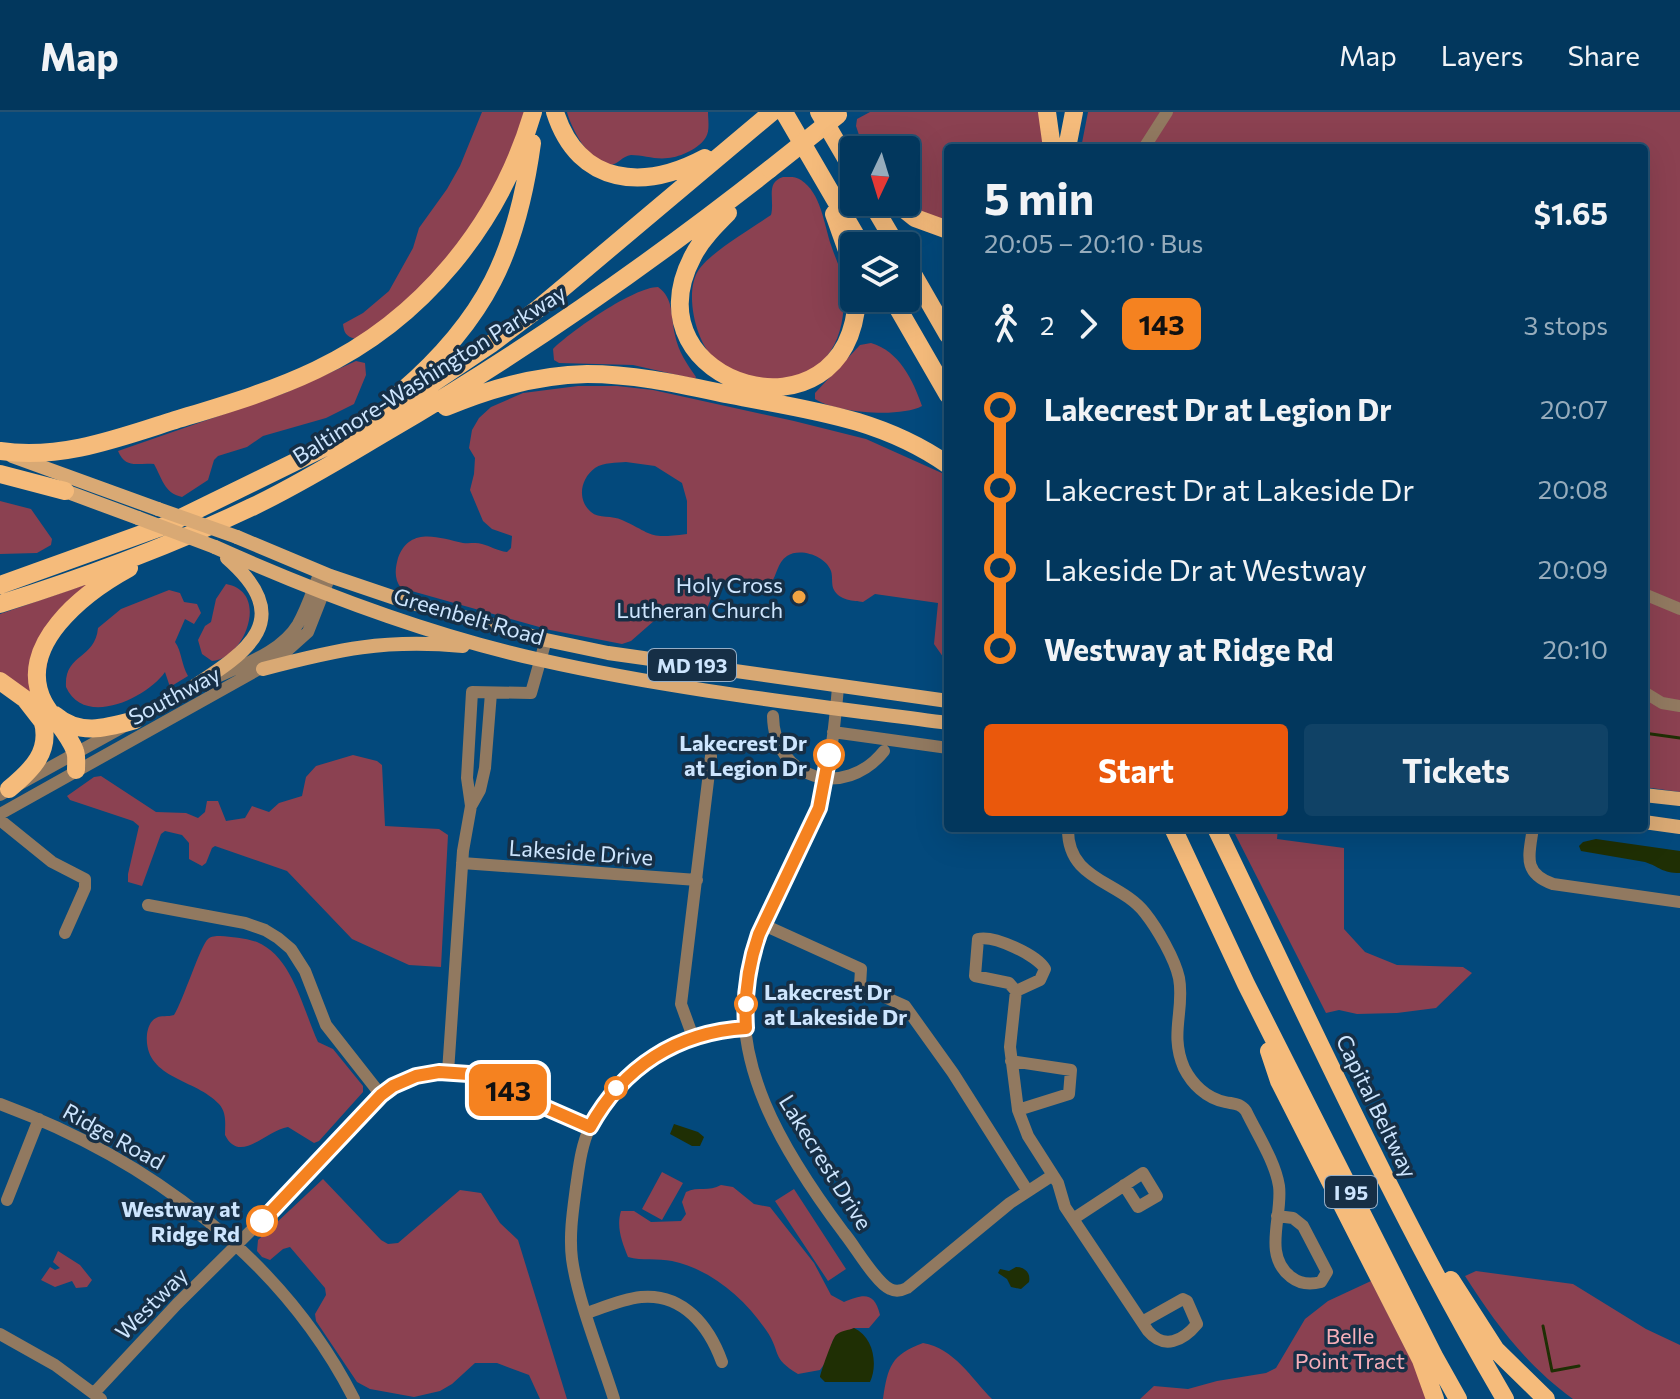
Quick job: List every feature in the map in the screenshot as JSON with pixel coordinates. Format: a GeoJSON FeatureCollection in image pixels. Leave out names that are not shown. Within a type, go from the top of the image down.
{"type":"FeatureCollection","features":[{"type":"Feature","properties":{"kind":"highway"},"geometry":{"type":"LineString","coordinates":[[324,446],[422,375],[447,349],[480,306],[498,274],[519,216],[534,112]]}},
{"type":"Feature","properties":{"kind":"highway"},"geometry":{"type":"LineString","coordinates":[[0,451],[42,455],[121,437],[284,384],[346,354],[402,315],[438,281],[468,245],[511,174],[534,112]]}},
{"type":"Feature","properties":{"kind":"highway"},"geometry":{"type":"LineString","coordinates":[[555,112],[574,149],[599,169],[617,176],[635,179],[668,175],[732,144]]}},
{"type":"Feature","properties":{"kind":"highway","name":"Baltimore-Washington Parkway"},"geometry":{"type":"LineString","coordinates":[[0,585],[164,526],[248,487],[370,423],[491,344],[590,267],[772,112]]}},
{"type":"Feature","properties":{"kind":"highway"},"geometry":{"type":"LineString","coordinates":[[782,112],[854,232]]}},
{"type":"Feature","properties":{"kind":"highway"},"geometry":{"type":"LineString","coordinates":[[819,112],[840,145]]}},
{"type":"Feature","properties":{"kind":"highway"},"geometry":{"type":"LineString","coordinates":[[1047,112],[1051,144]]}},
{"type":"Feature","properties":{"kind":"highway"},"geometry":{"type":"LineString","coordinates":[[1068,144],[1074,112]]}},
{"type":"Feature","properties":{"kind":"highway","name":"Baltimore-Washington Parkway"},"geometry":{"type":"LineString","coordinates":[[0,604],[105,568],[220,521],[323,471],[564,321],[672,244],[844,113]]}},
{"type":"Feature","properties":{"kind":"highway"},"geometry":{"type":"LineString","coordinates":[[765,173],[694,253],[683,280],[683,317],[690,340],[703,359],[720,373],[742,384],[774,388],[798,384],[820,373],[840,353],[852,330],[855,312]]}},
{"type":"Feature","properties":{"kind":"highway"},"geometry":{"type":"LineString","coordinates":[[819,174],[840,232]]}},
{"type":"Feature","properties":{"kind":"highway"},"geometry":{"type":"LineString","coordinates":[[912,216],[944,229]]}},
{"type":"Feature","properties":{"kind":"highway"},"geometry":{"type":"LineString","coordinates":[[920,286],[944,328]]}},
{"type":"Feature","properties":{"kind":"highway"},"geometry":{"type":"LineString","coordinates":[[900,312],[944,388]]}},
{"type":"Feature","properties":{"kind":"highway"},"geometry":{"type":"LineString","coordinates":[[323,471],[472,396],[533,380],[585,374],[635,376],[844,417],[905,438],[944,462]]}},
{"type":"Feature","properties":{"kind":"highway"},"geometry":{"type":"LineString","coordinates":[[0,471],[65,491]]}},
{"type":"Feature","properties":{"kind":"highway"},"geometry":{"type":"LineString","coordinates":[[4,792],[30,769],[43,751],[46,735],[37,678],[39,658],[52,633],[81,601],[114,576],[176,547],[220,521]]}},
{"type":"Feature","properties":{"kind":"highway"},"geometry":{"type":"LineString","coordinates":[[0,681],[43,711],[65,723],[88,730],[135,720]]}},
{"type":"Feature","properties":{"kind":"highway"},"geometry":{"type":"LineString","coordinates":[[43,711],[72,760]]}},
{"type":"Feature","properties":{"kind":"highway","name":"I 95"},"geometry":{"type":"LineString","coordinates":[[1175,832],[1246,984],[1458,1399]]}},
{"type":"Feature","properties":{"kind":"highway","name":"Capital Beltway"},"geometry":{"type":"LineString","coordinates":[[1218,832],[1350,1108],[1434,1273],[1505,1399]]}},
{"type":"Feature","properties":{"kind":"highway"},"geometry":{"type":"LineString","coordinates":[[1246,984],[1279,1081],[1421,1360],[1435,1399]]}},
{"type":"Feature","properties":{"kind":"highway"},"geometry":{"type":"LineString","coordinates":[[1350,1108],[1479,1327],[1496,1350],[1546,1399]]}},
{"type":"Feature","properties":{"kind":"main road","name":"Greenbelt Road"},"geometry":{"type":"LineString","coordinates":[[0,451],[237,537],[325,574],[445,613],[546,640],[608,653],[944,700]]}},
{"type":"Feature","properties":{"kind":"main road","name":"Greenbelt Road"},"geometry":{"type":"LineString","coordinates":[[65,491],[215,547],[318,592],[498,650],[627,676],[944,722]]}},
{"type":"Feature","properties":{"kind":"main road"},"geometry":{"type":"LineString","coordinates":[[190,689],[251,645],[259,625],[261,607],[257,593],[247,577],[215,547]]}},
{"type":"Feature","properties":{"kind":"main road"},"geometry":{"type":"LineString","coordinates":[[263,669],[333,650],[374,644],[417,643],[498,650]]}},
{"type":"Feature","properties":{"kind":"main road"},"geometry":{"type":"LineString","coordinates":[[1648,795],[1680,799]]}},
{"type":"Feature","properties":{"kind":"main road"},"geometry":{"type":"LineString","coordinates":[[1648,823],[1680,827]]}},
{"type":"Feature","properties":{"kind":"street"},"geometry":{"type":"LineString","coordinates":[[1147,144],[1167,112]]}},
{"type":"Feature","properties":{"kind":"street","name":"Southway"},"geometry":{"type":"LineString","coordinates":[[4,792],[263,669],[308,632],[325,574]]}},
{"type":"Feature","properties":{"kind":"street","name":"Southway"},"geometry":{"type":"LineString","coordinates":[[0,814],[72,760],[135,720],[283,642],[318,592]]}},
{"type":"Feature","properties":{"kind":"street"},"geometry":{"type":"LineString","coordinates":[[1648,596],[1680,609]]}},
{"type":"Feature","properties":{"kind":"street"},"geometry":{"type":"LineString","coordinates":[[448,1072],[462,863],[471,806],[467,778],[472,692],[531,693],[546,640]]}},
{"type":"Feature","properties":{"kind":"street","name":"Lakecrest Drive"},"geometry":{"type":"LineString","coordinates":[[838,687],[825,778],[810,829],[764,925],[748,971],[746,1028],[756,1079],[777,1129],[814,1189],[884,1285],[895,1291],[907,1288],[1027,1190]]}},
{"type":"Feature","properties":{"kind":"street"},"geometry":{"type":"LineString","coordinates":[[471,806],[480,790],[485,768],[491,693]]}},
{"type":"Feature","properties":{"kind":"street"},"geometry":{"type":"LineString","coordinates":[[1648,694],[1662,703],[1680,706]]}},
{"type":"Feature","properties":{"kind":"street"},"geometry":{"type":"LineString","coordinates":[[773,716],[776,741],[791,763],[805,772],[842,779],[859,774],[884,751]]}},
{"type":"Feature","properties":{"kind":"street"},"geometry":{"type":"LineString","coordinates":[[833,732],[944,747]]}},
{"type":"Feature","properties":{"kind":"street"},"geometry":{"type":"LineString","coordinates":[[693,1037],[681,1004],[711,756]]}},
{"type":"Feature","properties":{"kind":"street"},"geometry":{"type":"LineString","coordinates":[[0,820],[52,862],[85,879],[85,888],[65,933]]}},
{"type":"Feature","properties":{"kind":"street"},"geometry":{"type":"LineString","coordinates":[[1068,832],[1069,844],[1086,871],[1138,904],[1154,924],[1179,977],[1176,1037],[1185,1069],[1210,1097],[1238,1104],[1246,1111],[1276,1176],[1279,1197],[1277,1216],[1276,1251],[1280,1265],[1298,1281],[1311,1284],[1321,1282],[1327,1272],[1303,1226],[1298,1220],[1277,1216]]}},
{"type":"Feature","properties":{"kind":"street"},"geometry":{"type":"LineString","coordinates":[[1533,832],[1530,863],[1534,873],[1543,881],[1680,902]]}},
{"type":"Feature","properties":{"kind":"street","name":"Lakeside Drive"},"geometry":{"type":"LineString","coordinates":[[462,863],[697,880]]}},
{"type":"Feature","properties":{"kind":"street"},"geometry":{"type":"LineString","coordinates":[[148,905],[245,923],[278,938],[291,949],[305,971],[326,1025],[381,1095]]}},
{"type":"Feature","properties":{"kind":"street"},"geometry":{"type":"LineString","coordinates":[[764,925],[861,969],[860,986],[905,1006],[953,1073],[1027,1190],[1053,1175]]}},
{"type":"Feature","properties":{"kind":"street"},"geometry":{"type":"LineString","coordinates":[[1016,991],[1040,980],[1045,972],[1043,964],[991,939],[978,939],[975,976],[1009,983],[1016,991],[1011,1061],[1018,1110],[1028,1136],[1053,1175],[1065,1207],[1142,1322]]}},
{"type":"Feature","properties":{"kind":"street"},"geometry":{"type":"LineString","coordinates":[[614,1399],[574,1272],[571,1230],[579,1166],[590,1127],[615,1090],[636,1069],[660,1052],[693,1037],[746,1028]]}},
{"type":"Feature","properties":{"kind":"street"},"geometry":{"type":"LineString","coordinates":[[1011,1061],[1071,1070],[1069,1094],[1018,1110]]}},
{"type":"Feature","properties":{"kind":"street","name":"Westway"},"geometry":{"type":"LineString","coordinates":[[97,1396],[177,1304],[237,1247],[393,1086],[416,1076],[448,1072],[484,1080],[590,1127]]}},
{"type":"Feature","properties":{"kind":"street","name":"Ridge Road"},"geometry":{"type":"LineString","coordinates":[[0,1104],[96,1146],[149,1176],[198,1212],[237,1247],[293,1307],[329,1355],[354,1399]]}},
{"type":"Feature","properties":{"kind":"street"},"geometry":{"type":"LineString","coordinates":[[7,1200],[39,1119]]}},
{"type":"Feature","properties":{"kind":"street"},"geometry":{"type":"LineString","coordinates":[[1073,1219],[1124,1185],[1143,1173],[1157,1196],[1138,1207],[1124,1185]]}},
{"type":"Feature","properties":{"kind":"street"},"geometry":{"type":"LineString","coordinates":[[587,1313],[636,1298],[669,1300],[690,1312],[707,1328],[722,1362]]}},
{"type":"Feature","properties":{"kind":"street"},"geometry":{"type":"LineString","coordinates":[[0,1334],[55,1365],[97,1396]]}},
{"type":"Feature","properties":{"kind":"green space"},"geometry":{"type":"Polygon","coordinates":[[[482,112],[533,112],[523,146],[427,292],[355,339],[349,337],[343,324],[363,313],[389,291],[413,248],[419,228],[460,166],[482,112]]]}},
{"type":"Feature","properties":{"kind":"green space"},"geometry":{"type":"Polygon","coordinates":[[[567,112],[708,112],[708,131],[699,145],[679,156],[659,158],[631,155],[608,165],[588,151],[572,127],[567,112]]]}},
{"type":"Feature","properties":{"kind":"green space"},"geometry":{"type":"Polygon","coordinates":[[[870,112],[1039,112],[1044,144],[944,144],[944,221],[920,211],[920,136],[859,136],[857,119],[870,112]]]}},
{"type":"Feature","properties":{"kind":"green space"},"geometry":{"type":"Polygon","coordinates":[[[1088,112],[1680,112],[1680,792],[1648,788],[1648,144],[1082,144],[1088,112]]]}},
{"type":"Feature","properties":{"kind":"green space"},"geometry":{"type":"Polygon","coordinates":[[[795,177],[813,193],[840,271],[840,312],[843,312],[839,332],[822,362],[790,379],[768,380],[735,371],[717,361],[710,353],[694,318],[692,292],[698,271],[704,264],[771,215],[772,187],[777,180],[795,177]]]}},
{"type":"Feature","properties":{"kind":"green space"},"geometry":{"type":"Polygon","coordinates":[[[658,287],[667,297],[676,341],[695,379],[633,365],[559,363],[554,360],[553,349],[588,321],[634,294],[658,287]]]}},
{"type":"Feature","properties":{"kind":"green space"},"geometry":{"type":"Polygon","coordinates":[[[871,343],[890,353],[904,368],[922,406],[899,412],[852,411],[815,399],[815,393],[860,345],[871,343]]]}},
{"type":"Feature","properties":{"kind":"green space"},"geometry":{"type":"Polygon","coordinates":[[[356,361],[365,363],[366,375],[354,404],[326,418],[263,436],[247,447],[218,456],[208,480],[182,497],[167,488],[154,464],[129,463],[118,451],[285,393],[356,361]]]}},
{"type":"Feature","properties":{"kind":"green space"},"geometry":{"type":"Polygon","coordinates":[[[578,386],[653,390],[866,439],[944,474],[944,658],[934,644],[938,603],[875,594],[863,602],[843,598],[834,590],[832,573],[824,561],[799,552],[784,559],[771,583],[737,579],[723,582],[699,619],[655,620],[631,641],[622,644],[550,630],[401,588],[396,574],[398,558],[410,541],[418,538],[480,543],[507,552],[511,548],[512,536],[492,529],[483,521],[470,490],[475,458],[469,448],[472,430],[491,407],[523,393],[578,386]],[[626,462],[606,464],[595,468],[586,478],[582,496],[594,514],[618,519],[652,534],[687,534],[687,501],[682,483],[655,466],[626,462]]]}},
{"type":"Feature","properties":{"kind":"green space"},"geometry":{"type":"Polygon","coordinates":[[[0,501],[31,509],[52,539],[51,545],[37,553],[0,554],[0,501]]]}},
{"type":"Feature","properties":{"kind":"green space"},"geometry":{"type":"Polygon","coordinates":[[[99,580],[53,628],[40,707],[0,677],[0,614],[99,580]]]}},
{"type":"Feature","properties":{"kind":"green space"},"geometry":{"type":"Polygon","coordinates":[[[226,584],[240,590],[247,599],[250,612],[248,625],[234,650],[224,658],[212,661],[202,654],[198,640],[205,626],[211,622],[216,599],[226,584]]]}},
{"type":"Feature","properties":{"kind":"green space"},"geometry":{"type":"Polygon","coordinates":[[[169,590],[180,593],[184,602],[197,604],[201,613],[194,624],[185,619],[175,642],[188,676],[170,687],[165,672],[144,691],[116,705],[87,706],[75,699],[66,687],[67,676],[74,662],[91,646],[98,628],[121,609],[169,590]]]}},
{"type":"Feature","properties":{"kind":"green space"},"geometry":{"type":"Polygon","coordinates":[[[353,755],[382,765],[385,826],[439,829],[448,835],[441,967],[409,965],[352,939],[287,871],[215,846],[202,866],[189,859],[189,843],[182,835],[165,831],[161,834],[142,886],[128,882],[139,826],[133,821],[70,800],[67,796],[94,777],[101,776],[156,812],[186,813],[198,818],[205,812],[207,801],[218,801],[226,821],[245,818],[252,806],[269,812],[279,803],[302,796],[306,777],[316,766],[353,755]]]}},
{"type":"Feature","properties":{"kind":"green space"},"geometry":{"type":"Polygon","coordinates":[[[1234,832],[1278,832],[1277,839],[1344,848],[1344,929],[1365,952],[1397,965],[1463,967],[1472,973],[1436,1008],[1397,1013],[1357,1014],[1339,1010],[1326,1013],[1234,832]]]}},
{"type":"Feature","properties":{"kind":"green space"},"geometry":{"type":"Polygon","coordinates":[[[211,937],[257,942],[280,959],[318,1042],[333,1049],[363,1086],[363,1092],[319,1141],[314,1143],[288,1127],[238,1147],[225,1135],[222,1107],[209,1095],[172,1076],[153,1060],[148,1049],[150,1025],[158,1017],[174,1015],[205,943],[211,937]]]}},
{"type":"Feature","properties":{"kind":"green space"},"geometry":{"type":"Polygon","coordinates":[[[662,1172],[683,1183],[662,1220],[642,1209],[662,1172]]]}},
{"type":"Feature","properties":{"kind":"green space"},"geometry":{"type":"Polygon","coordinates":[[[323,1179],[388,1244],[398,1243],[460,1190],[481,1193],[500,1223],[518,1240],[567,1399],[540,1399],[529,1375],[497,1363],[475,1363],[440,1391],[414,1397],[370,1389],[357,1382],[316,1321],[315,1314],[326,1295],[325,1288],[290,1247],[270,1260],[257,1251],[258,1240],[323,1179]]]}},
{"type":"Feature","properties":{"kind":"green space"},"geometry":{"type":"Polygon","coordinates":[[[721,1185],[733,1187],[754,1204],[770,1207],[814,1263],[831,1295],[844,1302],[866,1296],[874,1301],[880,1315],[869,1328],[854,1328],[833,1340],[828,1359],[820,1370],[798,1374],[783,1363],[757,1318],[737,1296],[714,1278],[672,1261],[628,1257],[619,1229],[621,1211],[634,1211],[651,1222],[681,1221],[686,1214],[682,1202],[686,1192],[721,1185]]]}},
{"type":"Feature","properties":{"kind":"green space"},"geometry":{"type":"Polygon","coordinates":[[[794,1189],[846,1269],[828,1281],[775,1201],[794,1189]]]}},
{"type":"Feature","properties":{"kind":"green space"},"geometry":{"type":"Polygon","coordinates":[[[58,1251],[80,1265],[92,1280],[87,1287],[76,1288],[72,1281],[55,1287],[41,1280],[50,1267],[55,1270],[60,1268],[53,1262],[58,1251]]]}},
{"type":"Feature","properties":{"kind":"green space"},"geometry":{"type":"Polygon","coordinates":[[[1476,1271],[1573,1284],[1646,1329],[1680,1345],[1680,1399],[1573,1399],[1541,1372],[1500,1327],[1465,1276],[1476,1271]]]}},
{"type":"Feature","properties":{"kind":"green space","name":"Belle Point Tract"},"geometry":{"type":"Polygon","coordinates":[[[1371,1281],[1418,1373],[1427,1399],[1140,1399],[1154,1386],[1188,1389],[1266,1373],[1276,1368],[1305,1319],[1328,1301],[1371,1281]]]}},
{"type":"Feature","properties":{"kind":"green space"},"geometry":{"type":"Polygon","coordinates":[[[923,1343],[953,1357],[992,1399],[883,1399],[893,1363],[904,1352],[923,1343]]]}},
{"type":"Feature","properties":{"kind":"shaded area"},"geometry":{"type":"Polygon","coordinates":[[[1596,839],[1680,851],[1680,873],[1665,871],[1645,862],[1581,851],[1579,846],[1583,842],[1596,839]]]}},
{"type":"Feature","properties":{"kind":"shaded area"},"geometry":{"type":"Polygon","coordinates":[[[674,1124],[704,1137],[700,1146],[692,1146],[670,1134],[674,1124]]]}},
{"type":"Feature","properties":{"kind":"shaded area"},"geometry":{"type":"Polygon","coordinates":[[[1016,1267],[1025,1269],[1029,1276],[1029,1282],[1021,1289],[1011,1287],[1007,1279],[998,1273],[1000,1269],[1009,1271],[1016,1267]]]}},
{"type":"Feature","properties":{"kind":"shaded area"},"geometry":{"type":"Polygon","coordinates":[[[854,1328],[870,1345],[874,1368],[870,1382],[825,1382],[820,1377],[834,1337],[854,1328]]]}},
{"type":"Feature","properties":{"kind":"waterway"},"geometry":{"type":"LineString","coordinates":[[1648,734],[1680,738]]}},
{"type":"Feature","properties":{"kind":"waterway"},"geometry":{"type":"LineString","coordinates":[[1543,1326],[1552,1371],[1579,1366]]}},
{"type":"Feature","properties":{"kind":"bus line","name":"143"},"geometry":{"type":"LineString","coordinates":[[262,1221],[381,1095],[406,1079],[426,1073],[469,1074],[590,1127],[615,1090],[636,1069],[660,1052],[693,1037],[746,1028],[747,984],[752,956],[759,934],[819,808],[829,755]]}},
{"type":"Feature","properties":{"kind":"place","name":"Holy Cross Lutheran Church"},"geometry":{"type":"Point","coordinates":[799,597]}},
{"type":"Feature","properties":{"kind":"place","name":"Lakecrest Dr at Legion Dr"},"geometry":{"type":"Point","coordinates":[829,755]}},
{"type":"Feature","properties":{"kind":"place","name":"Lakecrest Dr at Lakeside Dr"},"geometry":{"type":"Point","coordinates":[746,1004]}},
{"type":"Feature","properties":{"kind":"place","name":"Westway at Ridge Rd"},"geometry":{"type":"Point","coordinates":[262,1221]}}]}
